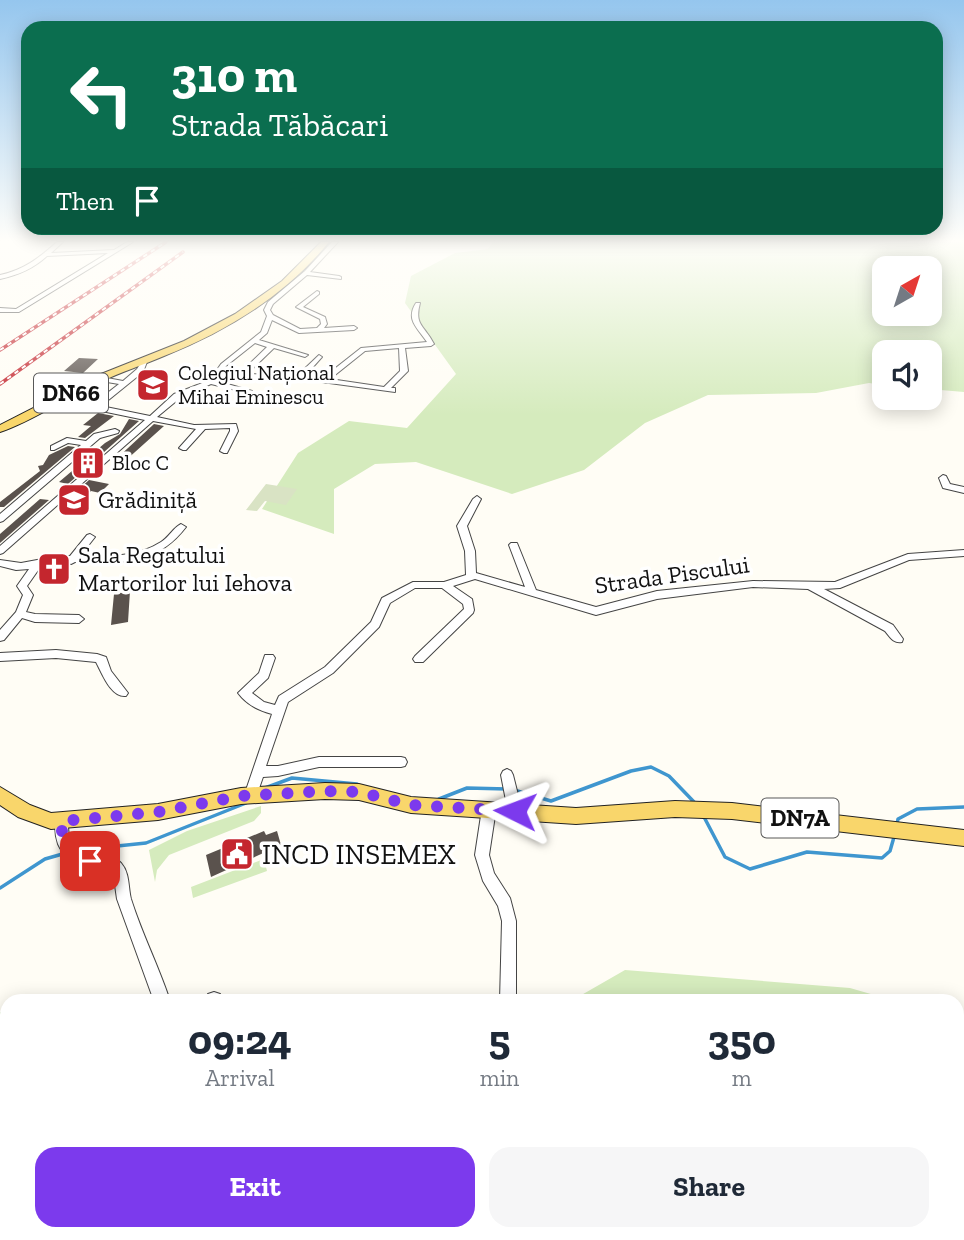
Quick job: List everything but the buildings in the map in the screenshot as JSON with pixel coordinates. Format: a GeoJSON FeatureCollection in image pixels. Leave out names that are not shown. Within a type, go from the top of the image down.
{"type":"FeatureCollection","features":[{"type":"Feature","properties":{"kind":"main road","name":"DN66"},"geometry":{"type":"LineString","coordinates":[[0,434],[242,316],[262,300]]}},
{"type":"Feature","properties":{"kind":"main road","name":"DN66"},"geometry":{"type":"LineString","coordinates":[[0,429],[105,377],[144,362]]}},
{"type":"Feature","properties":{"kind":"main road","name":"DN7A"},"geometry":{"type":"LineString","coordinates":[[0,795],[34,816],[62,821],[158,812],[258,796],[344,791],[411,805],[489,809],[510,791],[593,816],[716,809],[964,838]]}},
{"type":"Feature","properties":{"kind":"street"},"geometry":{"type":"LineString","coordinates":[[0,310],[18,311],[36,300]]}},
{"type":"Feature","properties":{"kind":"street"},"geometry":{"type":"LineString","coordinates":[[274,300],[267,310],[270,315],[299,331],[354,328]]}},
{"type":"Feature","properties":{"kind":"street"},"geometry":{"type":"LineString","coordinates":[[308,300],[299,307],[323,318],[324,324],[320,329]]}},
{"type":"Feature","properties":{"kind":"street"},"geometry":{"type":"LineString","coordinates":[[321,380],[331,376],[363,349],[424,347],[432,343],[419,330],[413,311],[418,303]]}},
{"type":"Feature","properties":{"kind":"street"},"geometry":{"type":"LineString","coordinates":[[214,379],[223,365],[265,331],[270,315]]}},
{"type":"Feature","properties":{"kind":"street"},"geometry":{"type":"LineString","coordinates":[[255,341],[305,355]]}},
{"type":"Feature","properties":{"kind":"street"},"geometry":{"type":"LineString","coordinates":[[241,376],[272,346]]}},
{"type":"Feature","properties":{"kind":"street"},"geometry":{"type":"LineString","coordinates":[[0,551],[182,393],[214,379],[241,376],[300,377],[389,390],[404,371],[402,347]]}},
{"type":"Feature","properties":{"kind":"street"},"geometry":{"type":"LineString","coordinates":[[300,377],[319,358]]}},
{"type":"Feature","properties":{"kind":"street"},"geometry":{"type":"LineString","coordinates":[[144,362],[143,367],[95,407],[204,426],[233,426],[234,431],[224,451]]}},
{"type":"Feature","properties":{"kind":"street"},"geometry":{"type":"LineString","coordinates":[[214,379],[248,391]]}},
{"type":"Feature","properties":{"kind":"street"},"geometry":{"type":"LineString","coordinates":[[110,380],[124,383]]}},
{"type":"Feature","properties":{"kind":"street"},"geometry":{"type":"LineString","coordinates":[[183,448],[204,426]]}},
{"type":"Feature","properties":{"kind":"street"},"geometry":{"type":"LineString","coordinates":[[0,519],[88,444],[105,432],[115,431]]}},
{"type":"Feature","properties":{"kind":"street"},"geometry":{"type":"LineString","coordinates":[[54,448],[67,440],[88,444]]}},
{"type":"Feature","properties":{"kind":"street"},"geometry":{"type":"LineString","coordinates":[[943,478],[946,486],[964,490]]}},
{"type":"Feature","properties":{"kind":"street"},"geometry":{"type":"LineString","coordinates":[[258,796],[257,772],[277,710],[287,696],[319,677],[337,662],[375,624],[386,601],[393,595],[413,585],[444,585],[471,576],[470,551],[462,526],[477,499]]}},
{"type":"Feature","properties":{"kind":"street"},"geometry":{"type":"LineString","coordinates":[[0,563],[22,568],[49,560],[138,556],[169,543],[181,527]]}},
{"type":"Feature","properties":{"kind":"street"},"geometry":{"type":"LineString","coordinates":[[71,561],[90,537]]}},
{"type":"Feature","properties":{"kind":"street"},"geometry":{"type":"LineString","coordinates":[[514,545],[533,592]]}},
{"type":"Feature","properties":{"kind":"street","name":"Strada Piscului"},"geometry":{"type":"LineString","coordinates":[[471,576],[596,611],[657,595],[753,584],[811,587],[846,584],[908,557],[964,553]]}},
{"type":"Feature","properties":{"kind":"street"},"geometry":{"type":"LineString","coordinates":[[0,637],[20,614],[28,595],[22,586],[36,566]]}},
{"type":"Feature","properties":{"kind":"street"},"geometry":{"type":"LineString","coordinates":[[419,659],[469,610],[468,602],[444,585]]}},
{"type":"Feature","properties":{"kind":"street"},"geometry":{"type":"LineString","coordinates":[[811,587],[889,628],[898,639]]}},
{"type":"Feature","properties":{"kind":"street"},"geometry":{"type":"LineString","coordinates":[[20,614],[35,618],[79,619]]}},
{"type":"Feature","properties":{"kind":"street"},"geometry":{"type":"LineString","coordinates":[[0,657],[56,654],[97,658],[102,660],[106,673],[122,692]]}},
{"type":"Feature","properties":{"kind":"street"},"geometry":{"type":"LineString","coordinates":[[269,658],[264,675],[244,693],[261,706],[277,710]]}},
{"type":"Feature","properties":{"kind":"street"},"geometry":{"type":"LineString","coordinates":[[257,772],[278,771],[319,762],[401,762]]}},
{"type":"Feature","properties":{"kind":"street"},"geometry":{"type":"LineString","coordinates":[[489,809],[482,855],[484,866],[502,897],[509,921],[508,994]]}},
{"type":"Feature","properties":{"kind":"street"},"geometry":{"type":"LineString","coordinates":[[62,821],[66,843],[79,857],[107,862],[115,866],[120,873],[122,892],[159,994]]}},
{"type":"Feature","properties":{"kind":"green space"},"geometry":{"type":"Polygon","coordinates":[[[406,300],[872,300],[872,326],[942,326],[942,300],[964,300],[964,392],[942,390],[942,340],[872,340],[872,383],[816,393],[708,395],[645,423],[584,470],[512,494],[416,462],[375,464],[334,489],[334,534],[262,509],[298,453],[349,421],[407,428],[456,374],[405,303],[406,300]]]}},
{"type":"Feature","properties":{"kind":"green space"},"geometry":{"type":"Polygon","coordinates":[[[266,484],[297,489],[286,505],[265,501],[257,511],[246,510],[266,484]]]}},
{"type":"Feature","properties":{"kind":"green space"},"geometry":{"type":"Polygon","coordinates":[[[261,806],[261,813],[254,821],[169,855],[157,870],[155,882],[149,850],[187,831],[261,806]]]}},
{"type":"Feature","properties":{"kind":"green space"},"geometry":{"type":"Polygon","coordinates":[[[264,859],[267,871],[193,898],[191,887],[264,859]]]}},
{"type":"Feature","properties":{"kind":"green space"},"geometry":{"type":"Polygon","coordinates":[[[625,970],[850,988],[871,994],[583,994],[625,970]]]}},
{"type":"Feature","properties":{"kind":"waterway"},"geometry":{"type":"LineString","coordinates":[[514,790],[551,801],[631,771],[651,767],[669,776],[695,803]]}},
{"type":"Feature","properties":{"kind":"waterway"},"geometry":{"type":"LineString","coordinates":[[265,788],[292,778],[357,784]]}},
{"type":"Feature","properties":{"kind":"waterway"},"geometry":{"type":"LineString","coordinates":[[439,799],[467,788],[507,789]]}},
{"type":"Feature","properties":{"kind":"waterway"},"geometry":{"type":"LineString","coordinates":[[79,850],[146,843],[246,803]]}},
{"type":"Feature","properties":{"kind":"waterway"},"geometry":{"type":"LineString","coordinates":[[897,824],[898,819],[917,809],[964,807]]}},
{"type":"Feature","properties":{"kind":"waterway"},"geometry":{"type":"LineString","coordinates":[[704,817],[725,857],[750,869],[807,852],[882,858],[890,851],[894,837]]}},
{"type":"Feature","properties":{"kind":"waterway"},"geometry":{"type":"LineString","coordinates":[[0,888],[45,859],[66,853]]}},
{"type":"Feature","properties":{"kind":"railway"},"geometry":{"type":"LineString","coordinates":[[0,350],[77,300]]}},
{"type":"Feature","properties":{"kind":"railway"},"geometry":{"type":"LineString","coordinates":[[0,384],[117,300]]}},
{"type":"Feature","properties":{"kind":"place","name":"Colegiul Național Mihai Eminescu"},"geometry":{"type":"Point","coordinates":[153,385]}},
{"type":"Feature","properties":{"kind":"place","name":"Bloc C"},"geometry":{"type":"Point","coordinates":[88,463]}},
{"type":"Feature","properties":{"kind":"place","name":"Grădiniță"},"geometry":{"type":"Point","coordinates":[74,500]}},
{"type":"Feature","properties":{"kind":"place","name":"Sala Regatului Martorilor lui Iehova"},"geometry":{"type":"Point","coordinates":[54,569]}},
{"type":"Feature","properties":{"kind":"place","name":"INCD INSEMEX"},"geometry":{"type":"Point","coordinates":[237,854]}},
{"type":"Feature","properties":{"kind":"route"},"geometry":{"type":"LineString","coordinates":[[90,861],[79,857],[66,843],[62,821],[158,812],[228,797],[309,791],[359,792],[411,805],[515,811]]}}]}
